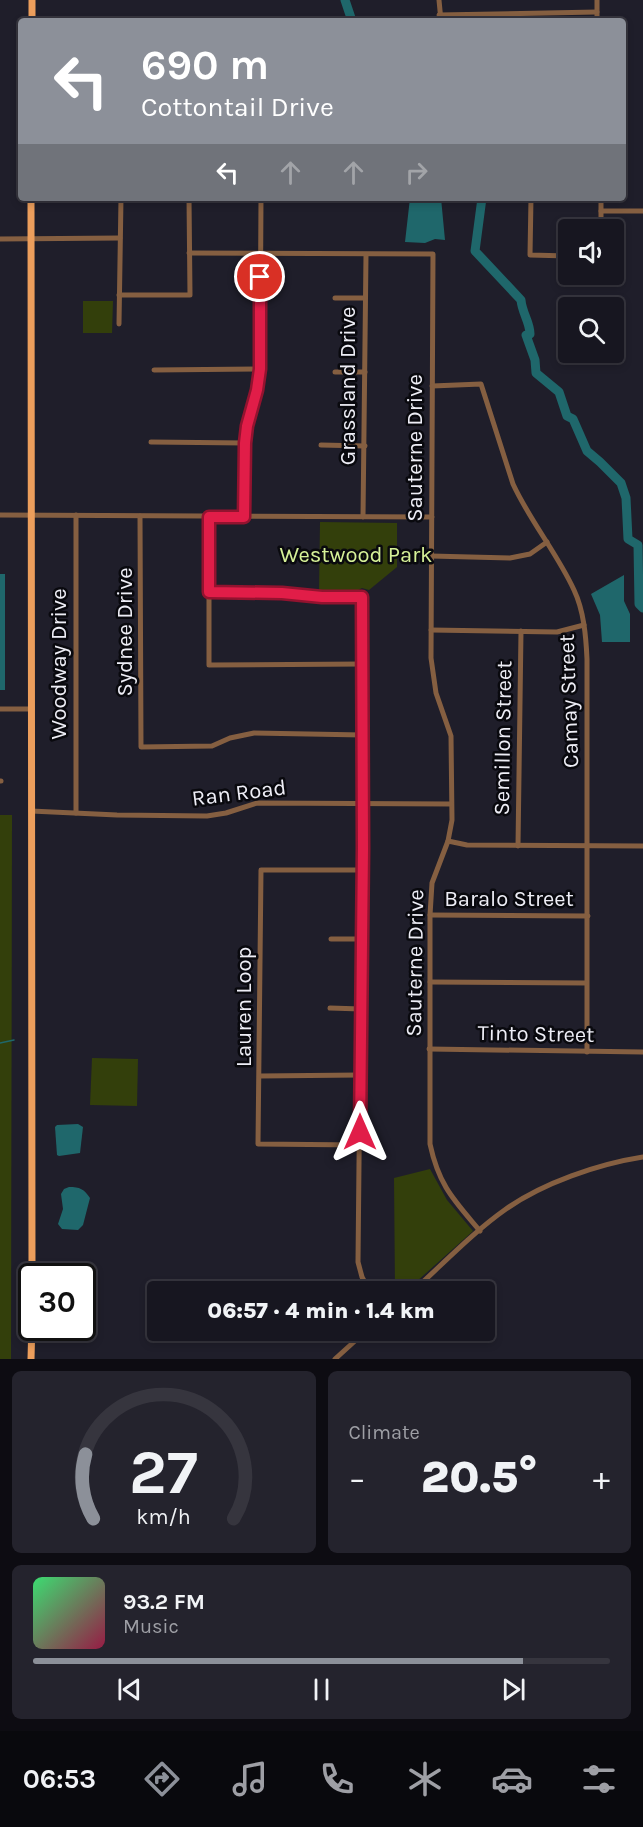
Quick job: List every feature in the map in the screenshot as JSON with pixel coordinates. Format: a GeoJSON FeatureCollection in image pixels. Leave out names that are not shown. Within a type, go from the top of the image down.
{"type":"FeatureCollection","features":[{"type":"Feature","properties":{"kind":"main road"},"geometry":{"type":"LineString","coordinates":[[32,0],[32,18]]}},
{"type":"Feature","properties":{"kind":"main road"},"geometry":{"type":"LineString","coordinates":[[31,201],[32,1263]]}},
{"type":"Feature","properties":{"kind":"main road"},"geometry":{"type":"LineString","coordinates":[[31,1341],[31,1359]]}},
{"type":"Feature","properties":{"kind":"street"},"geometry":{"type":"LineString","coordinates":[[439,0],[440,18],[597,12]]}},
{"type":"Feature","properties":{"kind":"street"},"geometry":{"type":"LineString","coordinates":[[597,0],[597,18]]}},
{"type":"Feature","properties":{"kind":"street"},"geometry":{"type":"LineString","coordinates":[[119,324],[121,201]]}},
{"type":"Feature","properties":{"kind":"street"},"geometry":{"type":"LineString","coordinates":[[119,295],[189,295],[189,201]]}},
{"type":"Feature","properties":{"kind":"street"},"geometry":{"type":"LineString","coordinates":[[244,517],[245,443],[260,369],[261,201]]}},
{"type":"Feature","properties":{"kind":"street"},"geometry":{"type":"LineString","coordinates":[[531,201],[530,255],[558,256]]}},
{"type":"Feature","properties":{"kind":"street"},"geometry":{"type":"LineString","coordinates":[[601,201],[601,219]]}},
{"type":"Feature","properties":{"kind":"street"},"geometry":{"type":"LineString","coordinates":[[601,211],[643,211]]}},
{"type":"Feature","properties":{"kind":"street"},"geometry":{"type":"LineString","coordinates":[[0,239],[120,238]]}},
{"type":"Feature","properties":{"kind":"street"},"geometry":{"type":"LineString","coordinates":[[189,253],[366,255]]}},
{"type":"Feature","properties":{"kind":"street","name":"Sauterne Drive"},"geometry":{"type":"LineString","coordinates":[[366,255],[433,254],[431,658],[436,693],[451,736],[452,820],[448,841],[432,883],[430,1144],[434,1162],[447,1193],[480,1231]]}},
{"type":"Feature","properties":{"kind":"street","name":"Grassland Drive"},"geometry":{"type":"LineString","coordinates":[[363,517],[366,255]]}},
{"type":"Feature","properties":{"kind":"street"},"geometry":{"type":"LineString","coordinates":[[335,298],[365,298]]}},
{"type":"Feature","properties":{"kind":"street"},"geometry":{"type":"LineString","coordinates":[[154,370],[260,369]]}},
{"type":"Feature","properties":{"kind":"street"},"geometry":{"type":"LineString","coordinates":[[335,372],[365,372]]}},
{"type":"Feature","properties":{"kind":"street","name":"Camay Street"},"geometry":{"type":"LineString","coordinates":[[432,386],[481,384],[513,484],[520,500],[575,592],[584,625],[587,659],[587,1052]]}},
{"type":"Feature","properties":{"kind":"street"},"geometry":{"type":"LineString","coordinates":[[151,442],[245,443]]}},
{"type":"Feature","properties":{"kind":"street"},"geometry":{"type":"LineString","coordinates":[[321,445],[365,446]]}},
{"type":"Feature","properties":{"kind":"street"},"geometry":{"type":"LineString","coordinates":[[0,514],[432,517]]}},
{"type":"Feature","properties":{"kind":"street","name":"Woodway Drive"},"geometry":{"type":"LineString","coordinates":[[76,515],[76,813]]}},
{"type":"Feature","properties":{"kind":"street","name":"Sydnee Drive"},"geometry":{"type":"LineString","coordinates":[[140,516],[141,747],[212,746],[230,738],[254,732],[363,735]]}},
{"type":"Feature","properties":{"kind":"street"},"geometry":{"type":"LineString","coordinates":[[209,517],[209,665],[363,664]]}},
{"type":"Feature","properties":{"kind":"street"},"geometry":{"type":"LineString","coordinates":[[431,556],[519,557],[530,554],[547,542]]}},
{"type":"Feature","properties":{"kind":"street"},"geometry":{"type":"LineString","coordinates":[[209,592],[362,597],[363,803],[358,1262],[364,1281]]}},
{"type":"Feature","properties":{"kind":"street"},"geometry":{"type":"LineString","coordinates":[[431,630],[482,629],[556,632],[584,625]]}},
{"type":"Feature","properties":{"kind":"street","name":"Semillon Street"},"geometry":{"type":"LineString","coordinates":[[518,846],[521,632]]}},
{"type":"Feature","properties":{"kind":"street"},"geometry":{"type":"LineString","coordinates":[[0,709],[32,710]]}},
{"type":"Feature","properties":{"kind":"street","name":"Ran Road"},"geometry":{"type":"LineString","coordinates":[[31,811],[207,816],[226,813],[257,802],[452,804]]}},
{"type":"Feature","properties":{"kind":"street"},"geometry":{"type":"LineString","coordinates":[[448,841],[467,845],[643,846]]}},
{"type":"Feature","properties":{"kind":"street","name":"Lauren Loop"},"geometry":{"type":"LineString","coordinates":[[360,1145],[258,1144],[261,870],[362,870]]}},
{"type":"Feature","properties":{"kind":"street","name":"Baralo Street"},"geometry":{"type":"LineString","coordinates":[[430,915],[588,916]]}},
{"type":"Feature","properties":{"kind":"street"},"geometry":{"type":"LineString","coordinates":[[331,939],[361,939]]}},
{"type":"Feature","properties":{"kind":"street"},"geometry":{"type":"LineString","coordinates":[[430,982],[586,983]]}},
{"type":"Feature","properties":{"kind":"street"},"geometry":{"type":"LineString","coordinates":[[330,1008],[361,1008]]}},
{"type":"Feature","properties":{"kind":"street","name":"Tinto Street"},"geometry":{"type":"LineString","coordinates":[[429,1050],[643,1052]]}},
{"type":"Feature","properties":{"kind":"street"},"geometry":{"type":"LineString","coordinates":[[260,1076],[359,1075]]}},
{"type":"Feature","properties":{"kind":"street"},"geometry":{"type":"LineString","coordinates":[[424,1281],[507,1209],[562,1179],[617,1161],[643,1157]]}},
{"type":"Feature","properties":{"kind":"street"},"geometry":{"type":"LineString","coordinates":[[334,1359],[355,1341]]}},
{"type":"Feature","properties":{"kind":"green space"},"geometry":{"type":"Polygon","coordinates":[[[83,301],[113,301],[112,333],[83,333],[83,301]]]}},
{"type":"Feature","properties":{"kind":"green space","name":"Westwood Park"},"geometry":{"type":"Polygon","coordinates":[[[320,522],[397,523],[397,567],[369,590],[362,588],[353,593],[319,593],[320,522]]]}},
{"type":"Feature","properties":{"kind":"green space"},"geometry":{"type":"Polygon","coordinates":[[[0,815],[12,815],[11,1359],[0,1359],[0,815]]]}},
{"type":"Feature","properties":{"kind":"green space"},"geometry":{"type":"Polygon","coordinates":[[[92,1058],[138,1059],[137,1106],[90,1105],[92,1058]]]}},
{"type":"Feature","properties":{"kind":"green space"},"geometry":{"type":"Polygon","coordinates":[[[430,1169],[447,1200],[473,1231],[417,1281],[395,1281],[394,1178],[430,1169]]]}},
{"type":"Feature","properties":{"kind":"shaded area"},"geometry":{"type":"Polygon","coordinates":[[[410,201],[441,201],[445,240],[435,239],[425,243],[405,242],[410,201]]]}},
{"type":"Feature","properties":{"kind":"shaded area"},"geometry":{"type":"Polygon","coordinates":[[[0,574],[5,574],[5,690],[0,690],[0,574]]]}},
{"type":"Feature","properties":{"kind":"shaded area"},"geometry":{"type":"Polygon","coordinates":[[[624,575],[624,601],[630,614],[630,642],[602,642],[600,615],[591,594],[624,575]]]}},
{"type":"Feature","properties":{"kind":"shaded area"},"geometry":{"type":"Polygon","coordinates":[[[78,1124],[83,1127],[80,1153],[57,1155],[55,1127],[78,1124]]]}},
{"type":"Feature","properties":{"kind":"shaded area"},"geometry":{"type":"Polygon","coordinates":[[[69,1187],[81,1189],[90,1198],[83,1225],[78,1230],[62,1229],[58,1224],[63,1209],[61,1194],[69,1187]]]}},
{"type":"Feature","properties":{"kind":"waterway"},"geometry":{"type":"LineString","coordinates":[[345,0],[351,18]]}},
{"type":"Feature","properties":{"kind":"waterway"},"geometry":{"type":"LineString","coordinates":[[482,201],[475,251],[521,300],[530,330],[530,334],[526,335],[535,360],[536,373],[559,392],[567,416],[573,419],[587,451],[621,483],[626,498],[628,539],[638,545],[639,604],[643,608]]}},
{"type":"Feature","properties":{"kind":"waterway"},"geometry":{"type":"LineString","coordinates":[[0,1043],[14,1040]]}},
{"type":"Feature","properties":{"kind":"route"},"geometry":{"type":"LineString","coordinates":[[260,277],[260,369],[245,443],[244,517],[209,517],[209,592],[282,593],[334,598],[362,597],[363,848],[360,1132]]}}]}
